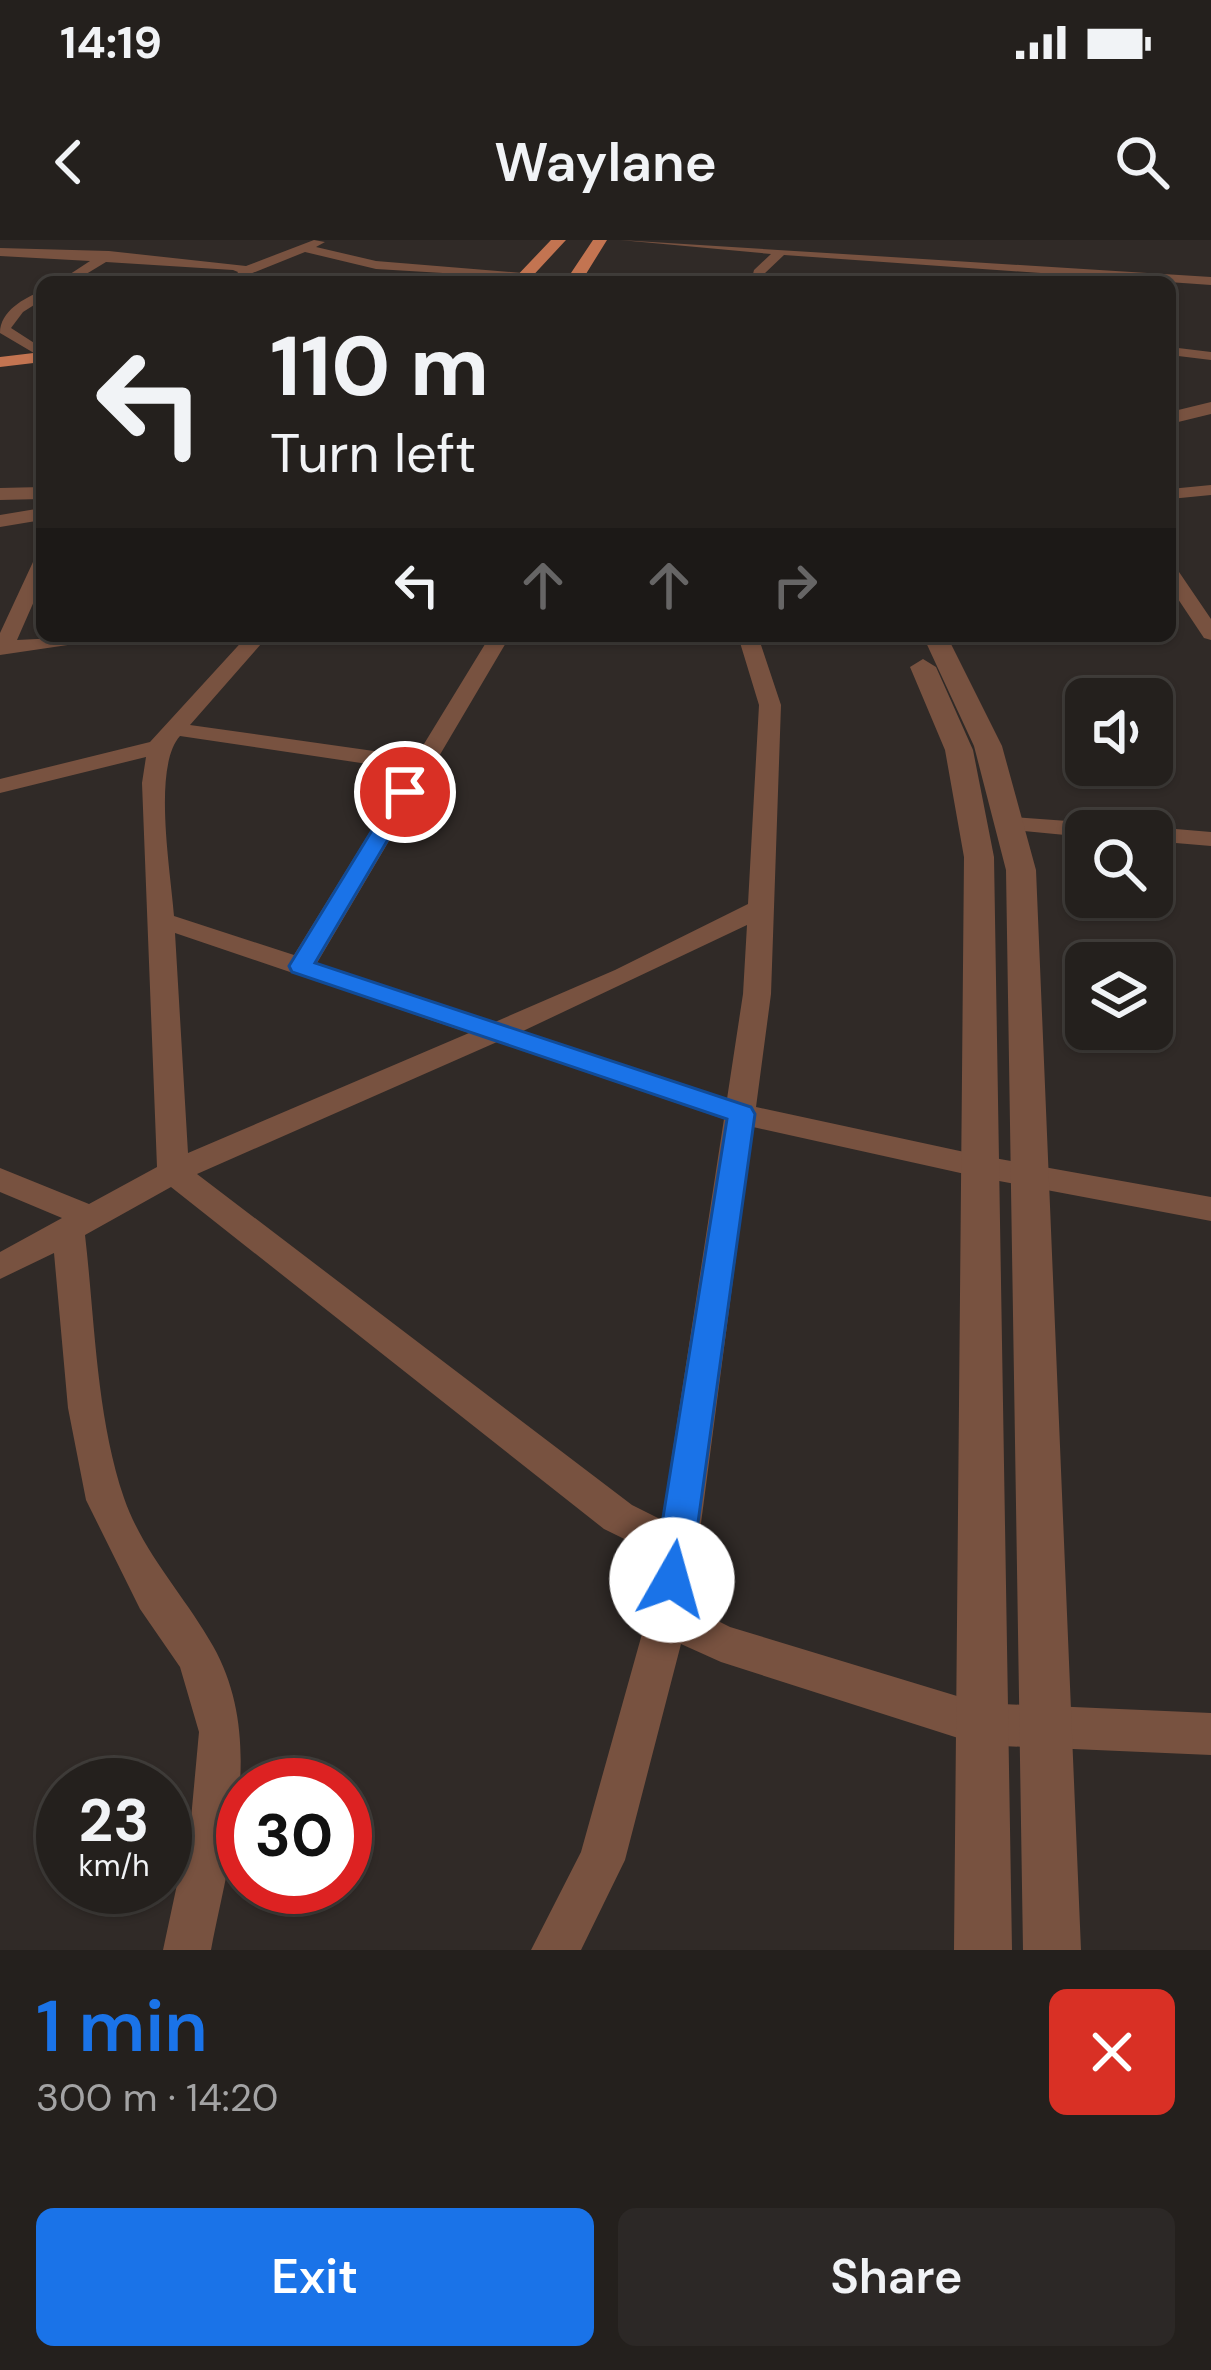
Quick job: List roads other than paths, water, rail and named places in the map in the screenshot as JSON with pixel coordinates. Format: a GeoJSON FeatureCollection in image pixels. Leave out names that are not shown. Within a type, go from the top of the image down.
{"type":"FeatureCollection","features":[{"type":"Feature","properties":{"kind":"main road"},"geometry":{"type":"LineString","coordinates":[[526,276],[559,240]]}},
{"type":"Feature","properties":{"kind":"main road"},"geometry":{"type":"LineString","coordinates":[[577,276],[600,240]]}},
{"type":"Feature","properties":{"kind":"main road"},"geometry":{"type":"LineString","coordinates":[[0,359],[36,355]]}},
{"type":"Feature","properties":{"kind":"street"},"geometry":{"type":"LineString","coordinates":[[244,276],[325,240]]}},
{"type":"Feature","properties":{"kind":"street"},"geometry":{"type":"LineString","coordinates":[[626,240],[776,247],[1080,276]]}},
{"type":"Feature","properties":{"kind":"street"},"geometry":{"type":"LineString","coordinates":[[164,258],[179,249],[178,243]]}},
{"type":"Feature","properties":{"kind":"street"},"geometry":{"type":"LineString","coordinates":[[758,276],[776,247]]}},
{"type":"Feature","properties":{"kind":"street"},"geometry":{"type":"LineString","coordinates":[[304,248],[376,265],[501,276]]}},
{"type":"Feature","properties":{"kind":"street"},"geometry":{"type":"LineString","coordinates":[[0,252],[164,258],[238,276]]}},
{"type":"Feature","properties":{"kind":"street"},"geometry":{"type":"LineString","coordinates":[[74,276],[109,254]]}},
{"type":"Feature","properties":{"kind":"street"},"geometry":{"type":"LineString","coordinates":[[1090,256],[1090,276]]}},
{"type":"Feature","properties":{"kind":"street"},"geometry":{"type":"LineString","coordinates":[[1176,280],[1211,281]]}},
{"type":"Feature","properties":{"kind":"street"},"geometry":{"type":"LineString","coordinates":[[36,298],[18,309],[3,329],[36,351]]}},
{"type":"Feature","properties":{"kind":"street"},"geometry":{"type":"LineString","coordinates":[[0,309],[18,309]]}},
{"type":"Feature","properties":{"kind":"street"},"geometry":{"type":"LineString","coordinates":[[1176,352],[1211,356]]}},
{"type":"Feature","properties":{"kind":"street"},"geometry":{"type":"LineString","coordinates":[[1176,406],[1211,399]]}},
{"type":"Feature","properties":{"kind":"street"},"geometry":{"type":"LineString","coordinates":[[1176,417],[1211,408]]}},
{"type":"Feature","properties":{"kind":"street"},"geometry":{"type":"LineString","coordinates":[[1176,493],[1211,490]]}},
{"type":"Feature","properties":{"kind":"street"},"geometry":{"type":"LineString","coordinates":[[0,494],[36,502]]}},
{"type":"Feature","properties":{"kind":"street"},"geometry":{"type":"LineString","coordinates":[[0,521],[36,504]]}},
{"type":"Feature","properties":{"kind":"street"},"geometry":{"type":"LineString","coordinates":[[2,648],[36,575]]}},
{"type":"Feature","properties":{"kind":"street"},"geometry":{"type":"LineString","coordinates":[[1176,580],[1211,587]]}},
{"type":"Feature","properties":{"kind":"street"},"geometry":{"type":"LineString","coordinates":[[1176,583],[1211,634]]}},
{"type":"Feature","properties":{"kind":"street"},"geometry":{"type":"LineString","coordinates":[[2,648],[45,642]]}},
{"type":"Feature","properties":{"kind":"street"},"geometry":{"type":"LineString","coordinates":[[173,1172],[154,783],[166,738],[253,642]]}},
{"type":"Feature","properties":{"kind":"street"},"geometry":{"type":"LineString","coordinates":[[301,966],[496,642]]}},
{"type":"Feature","properties":{"kind":"street"},"geometry":{"type":"LineString","coordinates":[[555,1950],[602,1860],[668,1616],[741,1114],[764,907],[770,706],[750,642]]}},
{"type":"Feature","properties":{"kind":"street"},"geometry":{"type":"LineString","coordinates":[[916,642],[939,663],[988,746],[1021,870],[1052,1950]]}},
{"type":"Feature","properties":{"kind":"street"},"geometry":{"type":"LineString","coordinates":[[939,663],[975,818],[983,1167],[983,1950]]}},
{"type":"Feature","properties":{"kind":"street"},"geometry":{"type":"LineString","coordinates":[[0,786],[166,738],[422,765]]}},
{"type":"Feature","properties":{"kind":"street"},"geometry":{"type":"LineString","coordinates":[[1010,824],[1065,828]]}},
{"type":"Feature","properties":{"kind":"street"},"geometry":{"type":"LineString","coordinates":[[1173,835],[1211,838]]}},
{"type":"Feature","properties":{"kind":"street"},"geometry":{"type":"LineString","coordinates":[[0,1267],[173,1172],[625,976],[764,907]]}},
{"type":"Feature","properties":{"kind":"street"},"geometry":{"type":"LineString","coordinates":[[164,921],[741,1114],[983,1167],[1211,1209]]}},
{"type":"Feature","properties":{"kind":"street"},"geometry":{"type":"LineString","coordinates":[[173,1172],[617,1517],[675,1545]]}},
{"type":"Feature","properties":{"kind":"street"},"geometry":{"type":"LineString","coordinates":[[0,1178],[79,1224]]}},
{"type":"Feature","properties":{"kind":"street"},"geometry":{"type":"LineString","coordinates":[[79,1224],[86,1408],[105,1500],[154,1596],[198,1659],[221,1732],[214,1819],[187,1950]]}},
{"type":"Feature","properties":{"kind":"street"},"geometry":{"type":"LineString","coordinates":[[668,1616],[721,1643],[980,1724],[1211,1734]]}}]}
